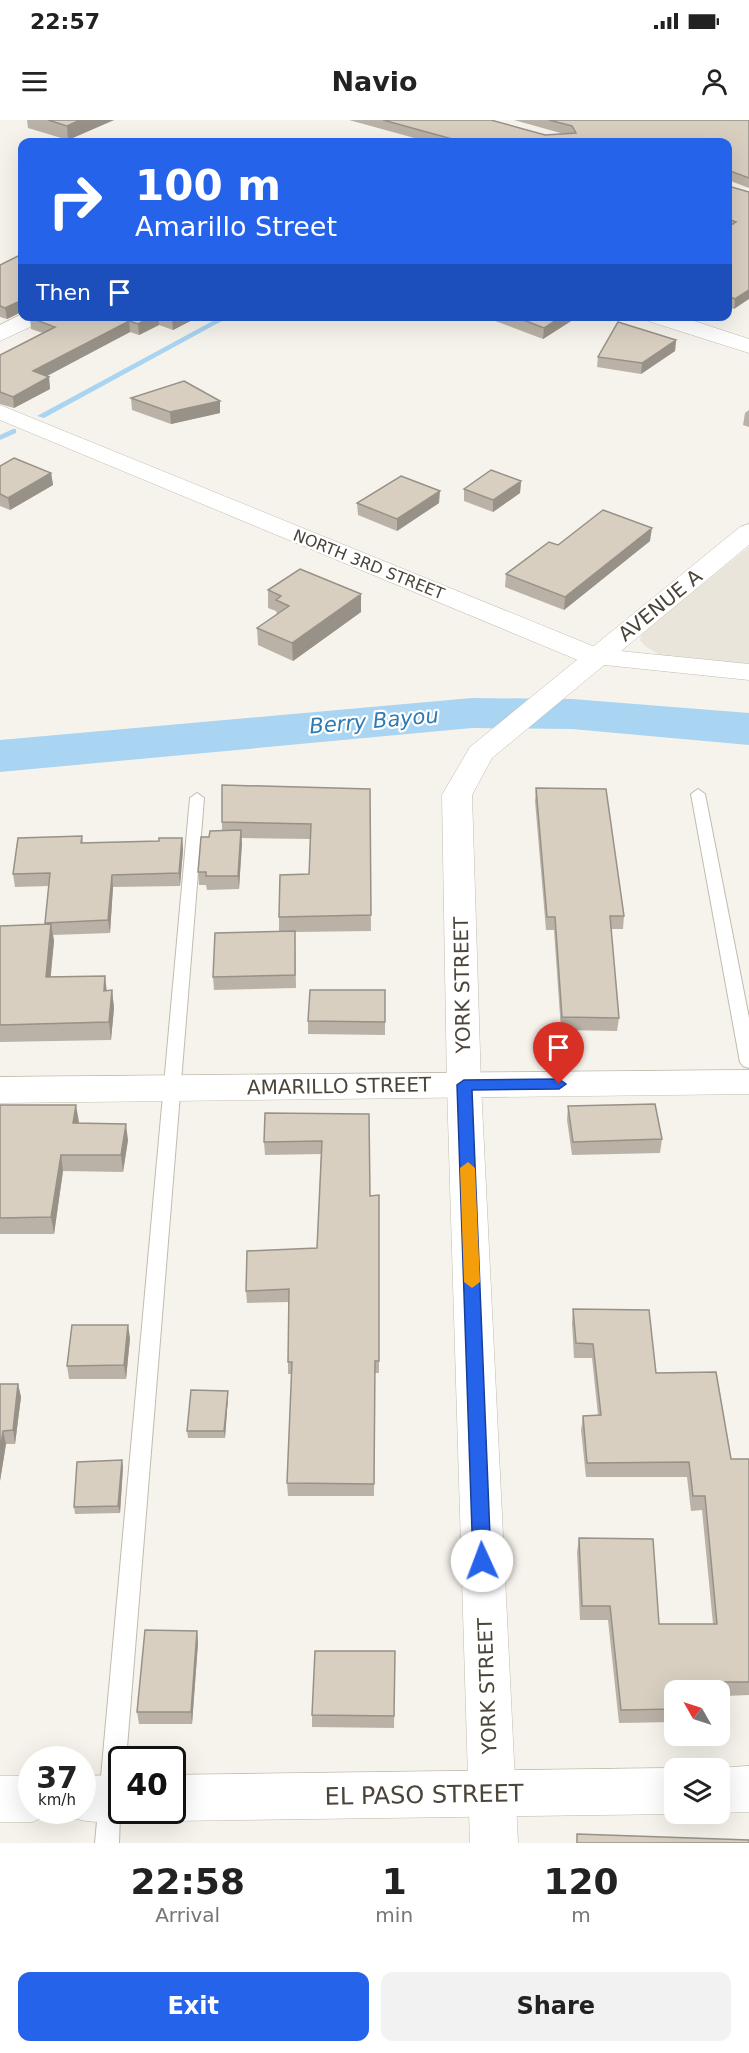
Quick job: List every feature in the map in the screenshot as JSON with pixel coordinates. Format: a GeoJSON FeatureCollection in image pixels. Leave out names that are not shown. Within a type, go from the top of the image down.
{"type":"FeatureCollection","features":[{"type":"Feature","properties":{"kind":"street"},"geometry":{"type":"LineString","coordinates":[[0,334],[25,321]]}},
{"type":"Feature","properties":{"kind":"street"},"geometry":{"type":"LineString","coordinates":[[672,321],[749,346]]}},
{"type":"Feature","properties":{"kind":"street","name":"NORTH 3RD STREET"},"geometry":{"type":"LineString","coordinates":[[0,412],[595,657],[749,672]]}},
{"type":"Feature","properties":{"kind":"street","name":"AVENUE A"},"geometry":{"type":"LineString","coordinates":[[571,679],[749,532]]}},
{"type":"Feature","properties":{"kind":"street","name":"YORK STREET"},"geometry":{"type":"LineString","coordinates":[[494,1843],[464,1085],[457,795],[480,753],[571,679]]}},
{"type":"Feature","properties":{"kind":"street","name":"AMARILLO STREET"},"geometry":{"type":"LineString","coordinates":[[0,1090],[749,1082]]}},
{"type":"Feature","properties":{"kind":"street"},"geometry":{"type":"LineString","coordinates":[[730,1790],[749,1789]]}},
{"type":"Feature","properties":{"kind":"street","name":"EL PASO STREET"},"geometry":{"type":"LineString","coordinates":[[186,1798],[664,1791]]}},
{"type":"Feature","properties":{"kind":"street"},"geometry":{"type":"LineString","coordinates":[[0,1799],[18,1799]]}},
{"type":"Feature","properties":{"kind":"lane"},"geometry":{"type":"LineString","coordinates":[[698,794],[749,1062]]}},
{"type":"Feature","properties":{"kind":"lane"},"geometry":{"type":"LineString","coordinates":[[107,1843],[105,1798],[197,798]]}},
{"type":"Feature","properties":{"kind":"shaded area"},"geometry":{"type":"Polygon","coordinates":[[[749,547],[749,664],[660,655],[645,646],[640,640],[642,633],[749,547]]]}},
{"type":"Feature","properties":{"kind":"building"},"geometry":{"type":"Polygon","coordinates":[[[48,120],[80,120],[67,126],[48,120]]]}},
{"type":"Feature","properties":{"kind":"building"},"geometry":{"type":"Polygon","coordinates":[[[383,120],[491,120],[545,135],[576,133],[572,126],[549,120],[749,120],[749,178],[732,172],[732,138],[448,138],[383,120]]]}},
{"type":"Feature","properties":{"kind":"building"},"geometry":{"type":"Polygon","coordinates":[[[732,187],[749,192],[749,290],[735,299],[732,298],[732,224],[736,222],[732,220],[732,187]]]}},
{"type":"Feature","properties":{"kind":"building"},"geometry":{"type":"Polygon","coordinates":[[[18,256],[18,302],[5,308],[0,306],[0,265],[18,256]]]}},
{"type":"Feature","properties":{"kind":"building"},"geometry":{"type":"Polygon","coordinates":[[[38,321],[129,321],[33,371],[49,377],[13,397],[0,392],[0,355],[55,327],[38,321]]]}},
{"type":"Feature","properties":{"kind":"building"},"geometry":{"type":"Polygon","coordinates":[[[526,321],[554,321],[544,328],[526,321]]]}},
{"type":"Feature","properties":{"kind":"building"},"geometry":{"type":"Polygon","coordinates":[[[618,322],[676,340],[642,363],[598,357],[618,322]]]}},
{"type":"Feature","properties":{"kind":"building"},"geometry":{"type":"Polygon","coordinates":[[[184,381],[220,401],[170,412],[131,398],[184,381]]]}},
{"type":"Feature","properties":{"kind":"building"},"geometry":{"type":"Polygon","coordinates":[[[14,458],[51,473],[8,498],[0,494],[0,466],[14,458]]]}},
{"type":"Feature","properties":{"kind":"building"},"geometry":{"type":"Polygon","coordinates":[[[491,470],[521,481],[493,500],[464,489],[491,470]]]}},
{"type":"Feature","properties":{"kind":"building"},"geometry":{"type":"Polygon","coordinates":[[[401,476],[440,491],[397,519],[357,503],[401,476]]]}},
{"type":"Feature","properties":{"kind":"building"},"geometry":{"type":"Polygon","coordinates":[[[603,510],[652,528],[565,597],[506,574],[549,542],[558,545],[603,510]]]}},
{"type":"Feature","properties":{"kind":"building"},"geometry":{"type":"Polygon","coordinates":[[[300,569],[361,594],[292,643],[257,628],[289,606],[276,600],[281,596],[268,590],[300,569]]]}},
{"type":"Feature","properties":{"kind":"building"},"geometry":{"type":"Polygon","coordinates":[[[222,785],[370,789],[371,915],[279,917],[280,875],[309,874],[311,824],[222,822],[222,785]]]}},
{"type":"Feature","properties":{"kind":"building"},"geometry":{"type":"Polygon","coordinates":[[[536,788],[606,789],[624,916],[610,916],[619,1018],[562,1017],[555,917],[547,917],[536,788]]]}},
{"type":"Feature","properties":{"kind":"building"},"geometry":{"type":"Polygon","coordinates":[[[241,830],[238,876],[206,876],[206,872],[198,872],[201,837],[209,837],[210,831],[241,830]]]}},
{"type":"Feature","properties":{"kind":"building"},"geometry":{"type":"Polygon","coordinates":[[[82,836],[81,843],[159,841],[159,838],[182,838],[179,873],[112,875],[108,920],[45,923],[50,873],[13,874],[18,838],[82,836]]]}},
{"type":"Feature","properties":{"kind":"building"},"geometry":{"type":"Polygon","coordinates":[[[51,924],[46,977],[105,976],[104,991],[112,990],[109,1022],[0,1025],[0,926],[51,924]]]}},
{"type":"Feature","properties":{"kind":"building"},"geometry":{"type":"Polygon","coordinates":[[[295,931],[295,975],[213,977],[215,933],[295,931]]]}},
{"type":"Feature","properties":{"kind":"building"},"geometry":{"type":"Polygon","coordinates":[[[310,990],[385,990],[385,1022],[308,1021],[310,990]]]}},
{"type":"Feature","properties":{"kind":"building"},"geometry":{"type":"Polygon","coordinates":[[[655,1104],[662,1139],[573,1142],[568,1106],[655,1104]]]}},
{"type":"Feature","properties":{"kind":"building"},"geometry":{"type":"Polygon","coordinates":[[[0,1105],[76,1105],[73,1123],[126,1124],[121,1155],[61,1155],[51,1217],[0,1218],[0,1105]]]}},
{"type":"Feature","properties":{"kind":"building"},"geometry":{"type":"Polygon","coordinates":[[[265,1113],[369,1114],[370,1196],[379,1195],[379,1361],[375,1361],[374,1484],[287,1483],[292,1362],[288,1362],[289,1289],[246,1291],[247,1251],[317,1248],[322,1141],[264,1142],[265,1113]]]}},
{"type":"Feature","properties":{"kind":"building"},"geometry":{"type":"Polygon","coordinates":[[[573,1309],[649,1310],[656,1373],[716,1372],[731,1459],[749,1459],[749,1682],[664,1680],[664,1709],[621,1710],[610,1606],[582,1606],[579,1538],[653,1539],[659,1624],[717,1624],[705,1496],[693,1496],[689,1462],[587,1463],[583,1416],[601,1415],[593,1344],[576,1343],[573,1309]]]}},
{"type":"Feature","properties":{"kind":"building"},"geometry":{"type":"Polygon","coordinates":[[[72,1325],[128,1325],[124,1365],[67,1366],[72,1325]]]}},
{"type":"Feature","properties":{"kind":"building"},"geometry":{"type":"Polygon","coordinates":[[[0,1384],[18,1384],[13,1430],[3,1431],[0,1451],[0,1384]]]}},
{"type":"Feature","properties":{"kind":"building"},"geometry":{"type":"Polygon","coordinates":[[[191,1390],[228,1391],[224,1431],[187,1431],[191,1390]]]}},
{"type":"Feature","properties":{"kind":"building"},"geometry":{"type":"Polygon","coordinates":[[[122,1460],[118,1506],[74,1507],[77,1462],[122,1460]]]}},
{"type":"Feature","properties":{"kind":"building"},"geometry":{"type":"Polygon","coordinates":[[[145,1630],[197,1631],[191,1712],[137,1712],[145,1630]]]}},
{"type":"Feature","properties":{"kind":"building"},"geometry":{"type":"Polygon","coordinates":[[[315,1651],[395,1651],[394,1716],[312,1715],[315,1651]]]}},
{"type":"Feature","properties":{"kind":"building"},"geometry":{"type":"Polygon","coordinates":[[[577,1834],[749,1840],[749,1843],[577,1843],[577,1834]]]}},
{"type":"Feature","properties":{"kind":"waterway"},"geometry":{"type":"LineString","coordinates":[[41,416],[219,321]]}},
{"type":"Feature","properties":{"kind":"waterway"},"geometry":{"type":"LineString","coordinates":[[0,438],[13,431]]}},
{"type":"Feature","properties":{"kind":"waterway","name":"Berry Bayou"},"geometry":{"type":"LineString","coordinates":[[0,756],[472,713],[572,714],[749,729]]}},
{"type":"Feature","properties":{"kind":"slow traffic"},"geometry":{"type":"LineString","coordinates":[[468,1168],[472,1282]]}},
{"type":"Feature","properties":{"kind":"route"},"geometry":{"type":"LineString","coordinates":[[482,1561],[464,1085],[559,1084]]}}]}
